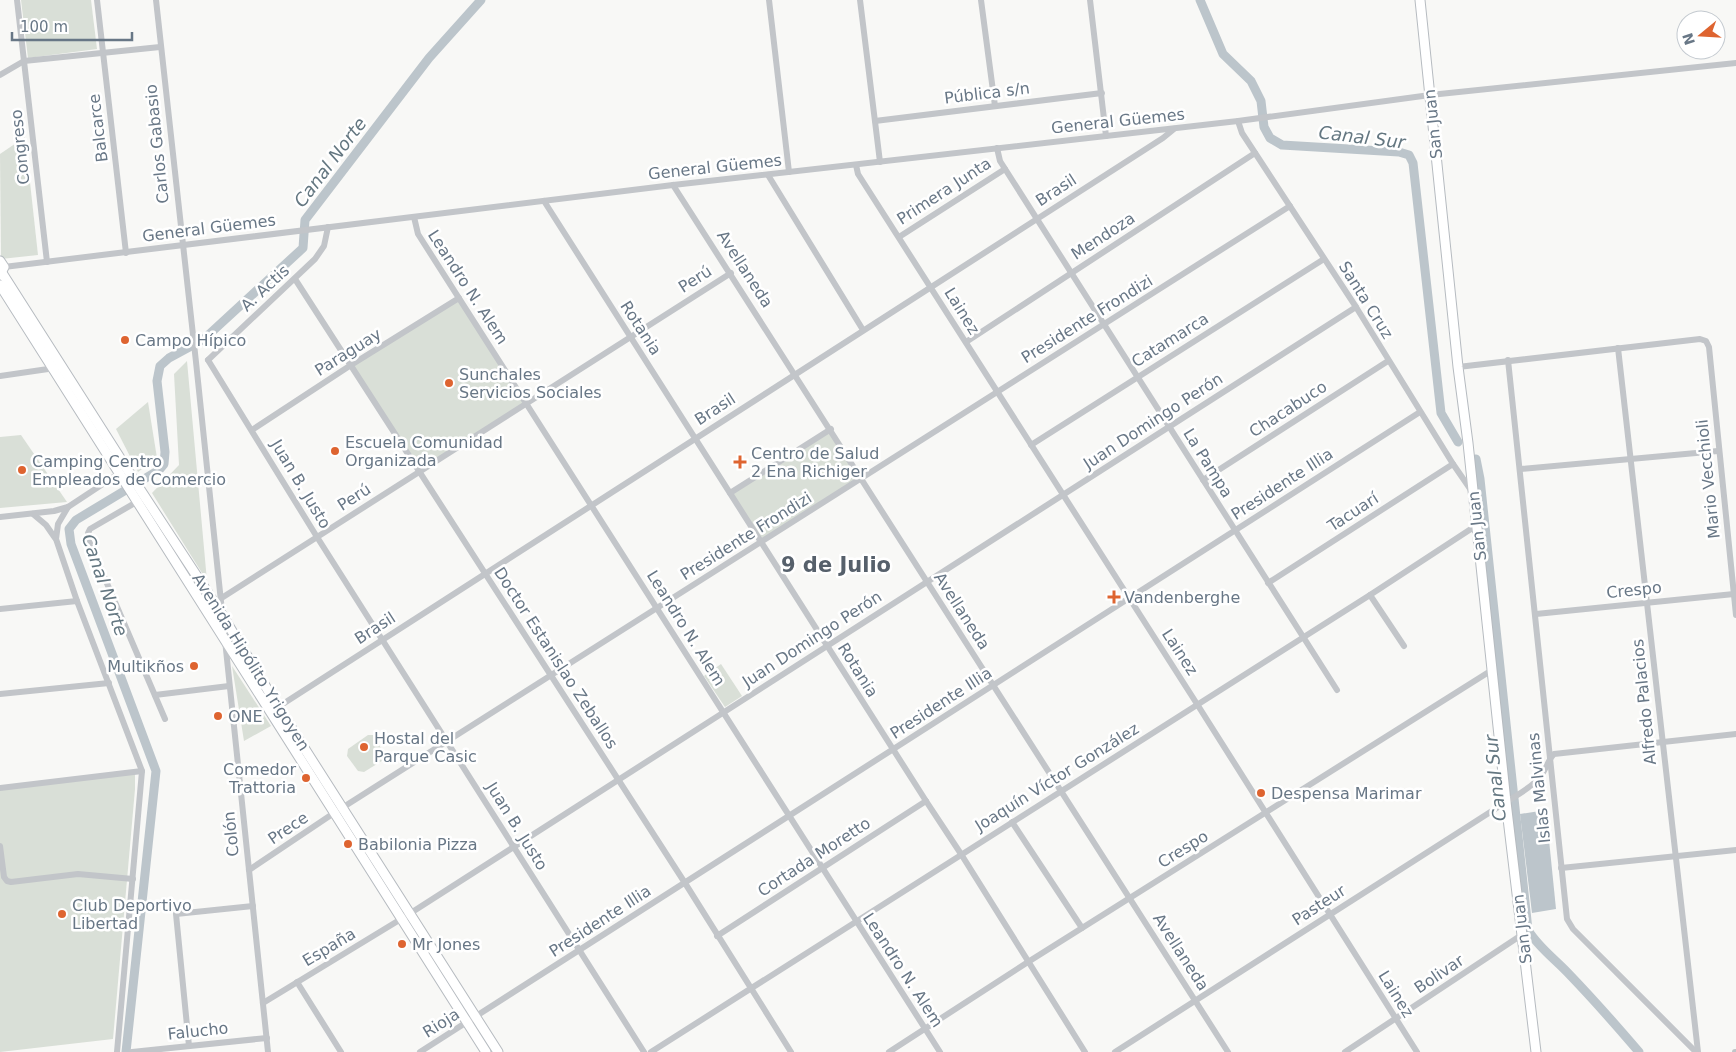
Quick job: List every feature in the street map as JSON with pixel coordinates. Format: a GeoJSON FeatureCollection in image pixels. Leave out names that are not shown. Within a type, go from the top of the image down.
{"type":"FeatureCollection","features":[{"type":"Feature","properties":{"kind":"street","name":"Congreso"},"geometry":{"type":"LineString","coordinates":[[17,0],[47,262]]}},
{"type":"Feature","properties":{"kind":"street","name":"Balcarce"},"geometry":{"type":"LineString","coordinates":[[97,0],[126,252]]}},
{"type":"Feature","properties":{"kind":"street","name":"Carlos Gabasio"},"geometry":{"type":"LineString","coordinates":[[156,0],[196,360],[221,613]]}},
{"type":"Feature","properties":{"kind":"street"},"geometry":{"type":"LineString","coordinates":[[769,0],[789,172]]}},
{"type":"Feature","properties":{"kind":"street"},"geometry":{"type":"LineString","coordinates":[[860,0],[880,162]]}},
{"type":"Feature","properties":{"kind":"street"},"geometry":{"type":"LineString","coordinates":[[981,0],[994,106]]}},
{"type":"Feature","properties":{"kind":"street"},"geometry":{"type":"LineString","coordinates":[[1090,0],[1106,136]]}},
{"type":"Feature","properties":{"kind":"street","name":"San Juan"},"geometry":{"type":"LineString","coordinates":[[1420,0],[1506,802],[1536,1052]]}},
{"type":"Feature","properties":{"kind":"street"},"geometry":{"type":"LineString","coordinates":[[0,76],[24,61],[160,47]]}},
{"type":"Feature","properties":{"kind":"street","name":"General Güemes"},"geometry":{"type":"LineString","coordinates":[[2,269],[673,185],[1238,121],[1430,95],[1736,63]]}},
{"type":"Feature","properties":{"kind":"street","name":"Pública s/n"},"geometry":{"type":"LineString","coordinates":[[875,121],[1102,93]]}},
{"type":"Feature","properties":{"kind":"street","name":"Santa Cruz"},"geometry":{"type":"LineString","coordinates":[[1238,121],[1242,133],[1356,307],[1420,412],[1473,493]]}},
{"type":"Feature","properties":{"kind":"street","name":"Brasil"},"geometry":{"type":"LineString","coordinates":[[274,709],[1163,138],[1175,128]]}},
{"type":"Feature","properties":{"kind":"street","name":"La Pampa"},"geometry":{"type":"LineString","coordinates":[[996,148],[1000,161],[1036,219],[1336,690]]}},
{"type":"Feature","properties":{"kind":"street","name":"Mendoza"},"geometry":{"type":"LineString","coordinates":[[966,342],[1255,153]]}},
{"type":"Feature","properties":{"kind":"street","name":"Lainez"},"geometry":{"type":"LineString","coordinates":[[856,165],[858,174],[1198,704],[1417,1052]]}},
{"type":"Feature","properties":{"kind":"street","name":"Primera Junta"},"geometry":{"type":"LineString","coordinates":[[899,237],[1005,169]]}},
{"type":"Feature","properties":{"kind":"street"},"geometry":{"type":"LineString","coordinates":[[768,175],[863,330]]}},
{"type":"Feature","properties":{"kind":"street","name":"Avellaneda"},"geometry":{"type":"LineString","coordinates":[[673,185],[831,429],[1228,1052]]}},
{"type":"Feature","properties":{"kind":"street","name":"Rotania"},"geometry":{"type":"LineString","coordinates":[[544,201],[926,802],[961,854],[1085,1052]]}},
{"type":"Feature","properties":{"kind":"street","name":"Presidente Frondizi"},"geometry":{"type":"LineString","coordinates":[[339,811],[1290,206]]}},
{"type":"Feature","properties":{"kind":"street","name":"Leandro N. Alem"},"geometry":{"type":"LineString","coordinates":[[414,217],[418,234],[940,1052]]}},
{"type":"Feature","properties":{"kind":"street","name":"A. Actis"},"geometry":{"type":"LineString","coordinates":[[208,360],[315,259],[324,246],[328,227]]}},
{"type":"Feature","properties":{"kind":"street","name":"Catamarca"},"geometry":{"type":"LineString","coordinates":[[1031,444],[1324,259]]}},
{"type":"Feature","properties":{"kind":"street","name":"Avenida Hipólito Yrigoyen"},"geometry":{"type":"LineString","coordinates":[[2,269],[57,367]]}},
{"type":"Feature","properties":{"kind":"street","name":"Perú"},"geometry":{"type":"LineString","coordinates":[[220,599],[731,273]]}},
{"type":"Feature","properties":{"kind":"street","name":"Doctor Estanislao Zeballos"},"geometry":{"type":"LineString","coordinates":[[295,279],[619,780],[791,1052]]}},
{"type":"Feature","properties":{"kind":"street","name":"Avenida Hipólito Yrigoyen"},"geometry":{"type":"LineString","coordinates":[[0,285],[57,367],[139,496],[221,613],[274,709]]}},
{"type":"Feature","properties":{"kind":"street","name":"Paraguay"},"geometry":{"type":"LineString","coordinates":[[252,430],[351,365],[459,298]]}},
{"type":"Feature","properties":{"kind":"street","name":"Juan Domingo Perón"},"geometry":{"type":"LineString","coordinates":[[410,914],[1356,307]]}},
{"type":"Feature","properties":{"kind":"street","name":"Mario Vecchioli"},"geometry":{"type":"LineString","coordinates":[[1618,348],[1700,339],[1706,341],[1709,347],[1736,616]]}},
{"type":"Feature","properties":{"kind":"street"},"geometry":{"type":"LineString","coordinates":[[1458,366],[1618,348]]}},
{"type":"Feature","properties":{"kind":"street","name":"Alfredo Palacios"},"geometry":{"type":"LineString","coordinates":[[1618,348],[1697,1052]]}},
{"type":"Feature","properties":{"kind":"street"},"geometry":{"type":"LineString","coordinates":[[196,360],[208,360]]}},
{"type":"Feature","properties":{"kind":"street","name":"Juan B. Justo"},"geometry":{"type":"LineString","coordinates":[[208,360],[317,537],[644,1052]]}},
{"type":"Feature","properties":{"kind":"street","name":"Islas Malvinas"},"geometry":{"type":"LineString","coordinates":[[1508,360],[1521,469],[1561,868],[1568,919],[1570,925],[1697,1052]]}},
{"type":"Feature","properties":{"kind":"street","name":"Chacabuco"},"geometry":{"type":"LineString","coordinates":[[1203,480],[1388,361]]}},
{"type":"Feature","properties":{"kind":"street"},"geometry":{"type":"LineString","coordinates":[[0,376],[57,367]]}},
{"type":"Feature","properties":{"kind":"street","name":"Presidente Illia"},"geometry":{"type":"LineString","coordinates":[[476,1018],[1420,412]]}},
{"type":"Feature","properties":{"kind":"street"},"geometry":{"type":"LineString","coordinates":[[730,493],[831,429]]}},
{"type":"Feature","properties":{"kind":"street"},"geometry":{"type":"LineString","coordinates":[[1521,469],[1718,451]]}},
{"type":"Feature","properties":{"kind":"street","name":"Tacuarí"},"geometry":{"type":"LineString","coordinates":[[1268,583],[1453,464]]}},
{"type":"Feature","properties":{"kind":"street"},"geometry":{"type":"LineString","coordinates":[[0,517],[54,511],[68,507],[125,475]]}},
{"type":"Feature","properties":{"kind":"street"},"geometry":{"type":"LineString","coordinates":[[139,496],[90,529],[88,539],[165,720]]}},
{"type":"Feature","properties":{"kind":"street","name":"Avenida Hipólito Yrigoyen"},"geometry":{"type":"LineString","coordinates":[[139,496],[225,638],[274,709],[339,811],[410,914],[498,1052]]}},
{"type":"Feature","properties":{"kind":"street"},"geometry":{"type":"LineString","coordinates":[[56,539],[58,524],[68,507]]}},
{"type":"Feature","properties":{"kind":"street"},"geometry":{"type":"LineString","coordinates":[[33,514],[46,525],[56,539],[77,601],[110,682],[142,770],[117,1052]]}},
{"type":"Feature","properties":{"kind":"street","name":"Joaquín Víctor González"},"geometry":{"type":"LineString","coordinates":[[651,1052],[1477,525]]}},
{"type":"Feature","properties":{"kind":"street","name":"Crespo"},"geometry":{"type":"LineString","coordinates":[[1536,614],[1734,594]]}},
{"type":"Feature","properties":{"kind":"street"},"geometry":{"type":"LineString","coordinates":[[1370,595],[1404,646]]}},
{"type":"Feature","properties":{"kind":"street"},"geometry":{"type":"LineString","coordinates":[[0,608],[77,601]]}},
{"type":"Feature","properties":{"kind":"street","name":"Colón"},"geometry":{"type":"LineString","coordinates":[[221,613],[268,1052]]}},
{"type":"Feature","properties":{"kind":"street","name":"Crespo"},"geometry":{"type":"LineString","coordinates":[[890,1052],[1028,962],[1492,670]]}},
{"type":"Feature","properties":{"kind":"street"},"geometry":{"type":"LineString","coordinates":[[0,694],[110,682]]}},
{"type":"Feature","properties":{"kind":"street"},"geometry":{"type":"LineString","coordinates":[[154,695],[229,686]]}},
{"type":"Feature","properties":{"kind":"street"},"geometry":{"type":"LineString","coordinates":[[1550,758],[1554,754],[1662,744],[1736,734]]}},
{"type":"Feature","properties":{"kind":"street","name":"Pasteur"},"geometry":{"type":"LineString","coordinates":[[1115,1052],[1506,802],[1534,783],[1543,773],[1550,758]]}},
{"type":"Feature","properties":{"kind":"street"},"geometry":{"type":"LineString","coordinates":[[0,788],[142,770]]}},
{"type":"Feature","properties":{"kind":"street"},"geometry":{"type":"LineString","coordinates":[[1534,783],[1544,781],[1553,786]]}},
{"type":"Feature","properties":{"kind":"street","name":"Cortada Moretto"},"geometry":{"type":"LineString","coordinates":[[717,936],[926,802]]}},
{"type":"Feature","properties":{"kind":"street","name":"Avenida Hipólito Yrigoyen"},"geometry":{"type":"LineString","coordinates":[[339,811],[402,919],[486,1052]]}},
{"type":"Feature","properties":{"kind":"street","name":"Prece"},"geometry":{"type":"LineString","coordinates":[[249,870],[339,811]]}},
{"type":"Feature","properties":{"kind":"street"},"geometry":{"type":"LineString","coordinates":[[1012,822],[1082,928]]}},
{"type":"Feature","properties":{"kind":"street"},"geometry":{"type":"LineString","coordinates":[[0,846],[4,877],[7,881],[11,882],[78,874],[133,879]]}},
{"type":"Feature","properties":{"kind":"street"},"geometry":{"type":"LineString","coordinates":[[1561,868],[1736,850]]}},
{"type":"Feature","properties":{"kind":"street"},"geometry":{"type":"LineString","coordinates":[[189,1046],[176,914],[253,906]]}},
{"type":"Feature","properties":{"kind":"street","name":"España"},"geometry":{"type":"LineString","coordinates":[[263,1003],[410,914]]}},
{"type":"Feature","properties":{"kind":"street","name":"Bolivar"},"geometry":{"type":"LineString","coordinates":[[1345,1052],[1523,934]]}},
{"type":"Feature","properties":{"kind":"street"},"geometry":{"type":"LineString","coordinates":[[297,982],[341,1052]]}},
{"type":"Feature","properties":{"kind":"street","name":"Rioja"},"geometry":{"type":"LineString","coordinates":[[420,1052],[476,1018]]}},
{"type":"Feature","properties":{"kind":"street","name":"Falucho"},"geometry":{"type":"LineString","coordinates":[[132,1052],[174,1050],[189,1046],[267,1038]]}},
{"type":"Feature","properties":{"kind":"shaded area"},"geometry":{"type":"Polygon","coordinates":[[[21,0],[91,0],[97,49],[28,58],[21,0]]]}},
{"type":"Feature","properties":{"kind":"shaded area"},"geometry":{"type":"Polygon","coordinates":[[[25,137],[38,255],[1,259],[0,154],[25,137]]]}},
{"type":"Feature","properties":{"kind":"shaded area"},"geometry":{"type":"Polygon","coordinates":[[[459,298],[526,403],[419,472],[351,365],[459,298]]]}},
{"type":"Feature","properties":{"kind":"shaded area"},"geometry":{"type":"Polygon","coordinates":[[[187,361],[207,581],[152,493],[179,465],[174,374],[187,361]]]}},
{"type":"Feature","properties":{"kind":"shaded area"},"geometry":{"type":"Polygon","coordinates":[[[148,402],[157,458],[138,472],[116,429],[148,402]]]}},
{"type":"Feature","properties":{"kind":"shaded area"},"geometry":{"type":"Polygon","coordinates":[[[831,429],[862,478],[761,542],[730,493],[831,429]]]}},
{"type":"Feature","properties":{"kind":"shaded area","name":"Camping Centro Empleados de Comercio"},"geometry":{"type":"Polygon","coordinates":[[[21,435],[67,502],[0,508],[0,437],[21,435]]]}},
{"type":"Feature","properties":{"kind":"shaded area"},"geometry":{"type":"Polygon","coordinates":[[[721,664],[742,696],[725,707],[704,676],[721,664]]]}},
{"type":"Feature","properties":{"kind":"shaded area"},"geometry":{"type":"Polygon","coordinates":[[[232,666],[271,726],[244,741],[232,666]]]}},
{"type":"Feature","properties":{"kind":"shaded area"},"geometry":{"type":"Polygon","coordinates":[[[368,735],[373,735],[385,755],[385,759],[364,772],[358,771],[347,756],[348,749],[368,735]]]}},
{"type":"Feature","properties":{"kind":"shaded area","name":"Club Deportivo Libertad"},"geometry":{"type":"Polygon","coordinates":[[[135,774],[113,1039],[0,1052],[0,789],[135,774]]]}},
{"type":"Feature","properties":{"kind":"shaded area"},"geometry":{"type":"Polygon","coordinates":[[[1546,810],[1556,909],[1532,913],[1520,814],[1546,810]]]}},
{"type":"Feature","properties":{"kind":"waterway","name":"Canal Norte"},"geometry":{"type":"LineString","coordinates":[[126,1052],[156,771],[71,544],[69,529],[76,520],[159,470],[164,464],[165,452],[157,381],[160,366],[169,358],[204,339],[303,248],[305,220],[429,58],[481,0]]}},
{"type":"Feature","properties":{"kind":"waterway","name":"Canal Sur"},"geometry":{"type":"LineString","coordinates":[[1200,0],[1223,54],[1251,81],[1261,101],[1264,127],[1270,138],[1282,145],[1399,152],[1409,155],[1413,163],[1441,413],[1458,442]]}},
{"type":"Feature","properties":{"kind":"waterway","name":"Canal Sur"},"geometry":{"type":"LineString","coordinates":[[1476,459],[1480,479],[1528,930],[1639,1052]]}},
{"type":"Feature","properties":{"kind":"place","name":"Campo Hípico"},"geometry":{"type":"Point","coordinates":[125,340]}},
{"type":"Feature","properties":{"kind":"place","name":"Sunchales Servicios Sociales"},"geometry":{"type":"Point","coordinates":[449,383]}},
{"type":"Feature","properties":{"kind":"place","name":"Escuela Comunidad Organizada"},"geometry":{"type":"Point","coordinates":[335,451]}},
{"type":"Feature","properties":{"kind":"place","name":"Centro de Salud 2 Ena Richiger"},"geometry":{"type":"Point","coordinates":[740,462]}},
{"type":"Feature","properties":{"kind":"place","name":"Camping Centro Empleados de Comercio"},"geometry":{"type":"Point","coordinates":[22,470]}},
{"type":"Feature","properties":{"kind":"place","name":"Vandenberghe"},"geometry":{"type":"Point","coordinates":[1114,597]}},
{"type":"Feature","properties":{"kind":"place","name":"Multikños"},"geometry":{"type":"Point","coordinates":[194,666]}},
{"type":"Feature","properties":{"kind":"place","name":"ONE"},"geometry":{"type":"Point","coordinates":[218,716]}},
{"type":"Feature","properties":{"kind":"place","name":"Hostal del Parque Casic"},"geometry":{"type":"Point","coordinates":[364,747]}},
{"type":"Feature","properties":{"kind":"place","name":"Comedor Trattoria"},"geometry":{"type":"Point","coordinates":[306,778]}},
{"type":"Feature","properties":{"kind":"place","name":"Despensa Marimar"},"geometry":{"type":"Point","coordinates":[1261,793]}},
{"type":"Feature","properties":{"kind":"place","name":"Babilonia Pizza"},"geometry":{"type":"Point","coordinates":[348,844]}},
{"type":"Feature","properties":{"kind":"place","name":"Club Deportivo Libertad"},"geometry":{"type":"Point","coordinates":[62,914]}},
{"type":"Feature","properties":{"kind":"place","name":"Mr Jones"},"geometry":{"type":"Point","coordinates":[402,944]}},
{"type":"Feature","properties":{"kind":"district","name":"9 de Julio"},"geometry":{"type":"Point","coordinates":[836,565]}}]}
